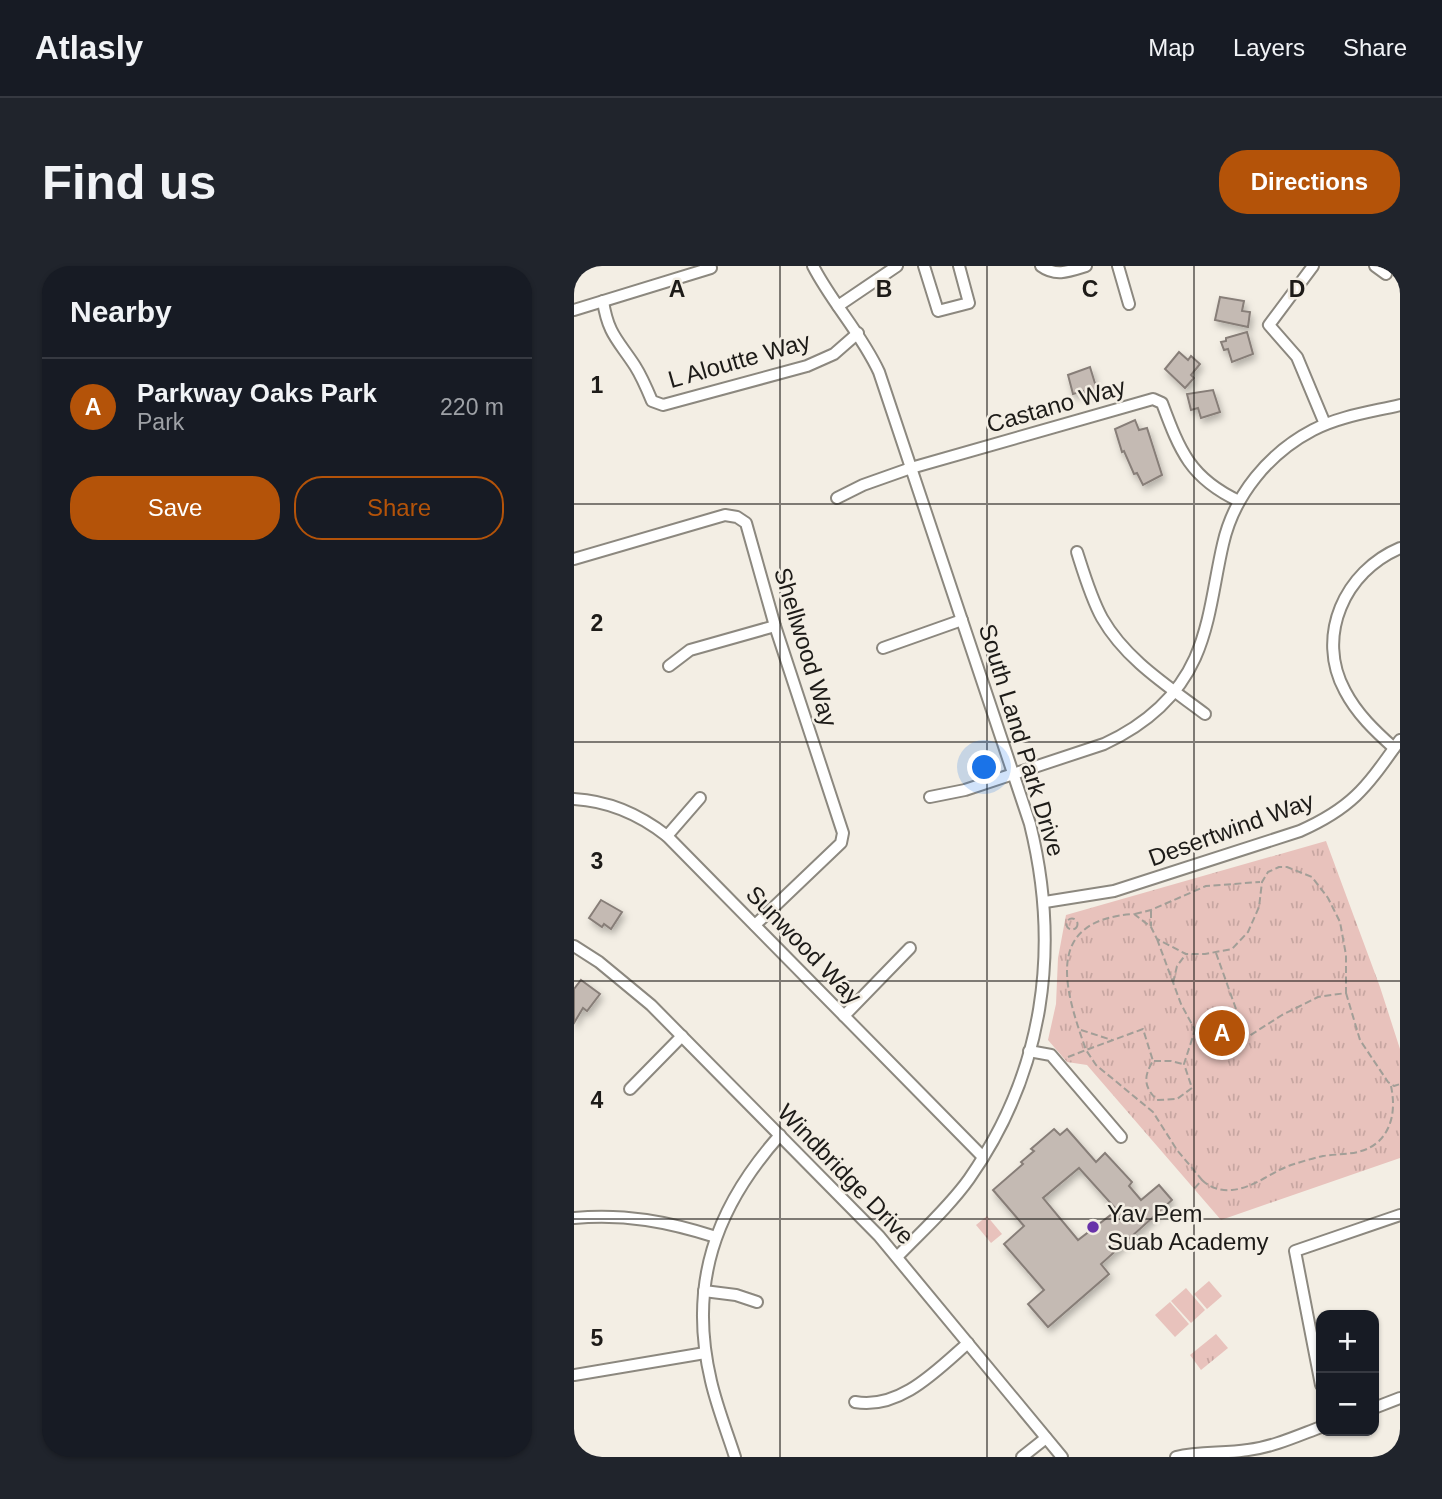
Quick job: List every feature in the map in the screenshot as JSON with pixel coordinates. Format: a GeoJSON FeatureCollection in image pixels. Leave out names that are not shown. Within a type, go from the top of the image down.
{"type":"FeatureCollection","features":[{"type":"Feature","properties":{"kind":"street","name":"South Land Park Drive"},"geometry":{"type":"LineString","coordinates":[[813,266],[858,333],[879,372],[1014,774],[1033,835],[1045,902],[1044,982],[1022,1080],[1011,1107],[983,1157],[958,1192],[897,1257]]}},
{"type":"Feature","properties":{"kind":"street"},"geometry":{"type":"LineString","coordinates":[[838,306],[897,266]]}},
{"type":"Feature","properties":{"kind":"street"},"geometry":{"type":"LineString","coordinates":[[924,266],[938,311],[969,303],[959,266]]}},
{"type":"Feature","properties":{"kind":"street"},"geometry":{"type":"LineString","coordinates":[[1041,266],[1047,271],[1063,273],[1086,266]]}},
{"type":"Feature","properties":{"kind":"street"},"geometry":{"type":"LineString","coordinates":[[1118,266],[1129,304]]}},
{"type":"Feature","properties":{"kind":"street"},"geometry":{"type":"LineString","coordinates":[[1313,266],[1269,325],[1297,357],[1325,424]]}},
{"type":"Feature","properties":{"kind":"street"},"geometry":{"type":"LineString","coordinates":[[1375,266],[1386,274]]}},
{"type":"Feature","properties":{"kind":"street"},"geometry":{"type":"LineString","coordinates":[[574,310],[711,268]]}},
{"type":"Feature","properties":{"kind":"street","name":"L Aloutte Way"},"geometry":{"type":"LineString","coordinates":[[603,301],[606,320],[617,343],[634,365],[652,401],[663,405],[807,366],[834,354],[858,333]]}},
{"type":"Feature","properties":{"kind":"street","name":"Castano Way"},"geometry":{"type":"LineString","coordinates":[[837,498],[863,485],[911,468],[1153,399],[1162,403],[1176,440],[1192,469],[1216,489],[1239,501]]}},
{"type":"Feature","properties":{"kind":"street"},"geometry":{"type":"LineString","coordinates":[[930,797],[965,790],[1104,744],[1156,712],[1175,691],[1194,660],[1202,641],[1224,541],[1239,501],[1260,472],[1283,450],[1325,424],[1400,405]]}},
{"type":"Feature","properties":{"kind":"street","name":"Shellwood Way"},"geometry":{"type":"LineString","coordinates":[[574,559],[725,514],[746,523],[775,626],[843,832],[841,843],[755,925]]}},
{"type":"Feature","properties":{"kind":"street"},"geometry":{"type":"LineString","coordinates":[[1397,744],[1364,719],[1344,690],[1336,668],[1333,646],[1338,612],[1354,582],[1373,562],[1400,548]]}},
{"type":"Feature","properties":{"kind":"street"},"geometry":{"type":"LineString","coordinates":[[1077,552],[1093,599],[1113,635],[1140,664],[1205,714]]}},
{"type":"Feature","properties":{"kind":"street"},"geometry":{"type":"LineString","coordinates":[[883,648],[962,620]]}},
{"type":"Feature","properties":{"kind":"street"},"geometry":{"type":"LineString","coordinates":[[670,666],[690,650],[775,626]]}},
{"type":"Feature","properties":{"kind":"street","name":"Desertwind Way"},"geometry":{"type":"LineString","coordinates":[[1045,902],[1114,891],[1310,827],[1338,811],[1355,797],[1382,768],[1397,744]]}},
{"type":"Feature","properties":{"kind":"street"},"geometry":{"type":"LineString","coordinates":[[667,835],[700,798]]}},
{"type":"Feature","properties":{"kind":"street","name":"Sunwood Way"},"geometry":{"type":"LineString","coordinates":[[574,799],[618,807],[644,819],[667,835],[983,1157]]}},
{"type":"Feature","properties":{"kind":"street","name":"Windbridge Drive"},"geometry":{"type":"LineString","coordinates":[[574,946],[628,984],[897,1257],[1062,1457]]}},
{"type":"Feature","properties":{"kind":"street"},"geometry":{"type":"LineString","coordinates":[[844,1016],[910,947]]}},
{"type":"Feature","properties":{"kind":"street"},"geometry":{"type":"LineString","coordinates":[[630,1089],[682,1036]]}},
{"type":"Feature","properties":{"kind":"street"},"geometry":{"type":"LineString","coordinates":[[1029,1051],[1051,1055],[1121,1137]]}},
{"type":"Feature","properties":{"kind":"street"},"geometry":{"type":"LineString","coordinates":[[735,1457],[711,1383],[705,1353],[704,1291],[716,1237],[737,1191],[751,1168],[780,1136]]}},
{"type":"Feature","properties":{"kind":"street"},"geometry":{"type":"LineString","coordinates":[[1319,1373],[1295,1251],[1400,1215]]}},
{"type":"Feature","properties":{"kind":"street"},"geometry":{"type":"LineString","coordinates":[[574,1218],[643,1218],[716,1237]]}},
{"type":"Feature","properties":{"kind":"street"},"geometry":{"type":"LineString","coordinates":[[704,1291],[736,1295],[757,1302]]}},
{"type":"Feature","properties":{"kind":"street"},"geometry":{"type":"LineString","coordinates":[[855,1402],[876,1403],[905,1393],[968,1343]]}},
{"type":"Feature","properties":{"kind":"street"},"geometry":{"type":"LineString","coordinates":[[574,1375],[705,1353]]}},
{"type":"Feature","properties":{"kind":"street"},"geometry":{"type":"LineString","coordinates":[[1379,1406],[1400,1398]]}},
{"type":"Feature","properties":{"kind":"street"},"geometry":{"type":"LineString","coordinates":[[1176,1457],[1249,1450],[1280,1443],[1316,1429]]}},
{"type":"Feature","properties":{"kind":"street"},"geometry":{"type":"LineString","coordinates":[[1023,1457],[1046,1438]]}},
{"type":"Feature","properties":{"kind":"path"},"geometry":{"type":"LineString","coordinates":[[1157,939],[1186,954],[1232,949],[1248,932],[1259,907],[1262,882],[1268,872],[1287,867],[1312,877],[1340,922],[1346,956],[1346,993],[1360,1040],[1391,1086],[1391,1123],[1381,1139],[1371,1147],[1351,1154],[1323,1156],[1290,1166],[1242,1188],[1228,1191],[1217,1189],[1202,1180],[1177,1150],[1153,1112],[1096,1065],[1087,1050],[1079,1030],[1066,970],[1070,948],[1081,931],[1092,923],[1151,911],[1206,886],[1262,882]]}},
{"type":"Feature","properties":{"kind":"path"},"geometry":{"type":"LineString","coordinates":[[1151,911],[1151,927]]}},
{"type":"Feature","properties":{"kind":"path"},"geometry":{"type":"LineString","coordinates":[[1134,914],[1151,927],[1181,1004],[1195,1030],[1216,1040],[1246,1038],[1282,1015],[1318,997],[1346,993]]}},
{"type":"Feature","properties":{"kind":"path"},"geometry":{"type":"LineString","coordinates":[[1064,915],[1069,920]]}},
{"type":"Feature","properties":{"kind":"path"},"geometry":{"type":"LineString","coordinates":[[1069,920],[1075,919],[1081,931]]}},
{"type":"Feature","properties":{"kind":"path"},"geometry":{"type":"LineString","coordinates":[[1069,920],[1069,928],[1077,927]]}},
{"type":"Feature","properties":{"kind":"path"},"geometry":{"type":"LineString","coordinates":[[1216,952],[1246,1038]]}},
{"type":"Feature","properties":{"kind":"path"},"geometry":{"type":"LineString","coordinates":[[1173,984],[1177,966],[1186,954]]}},
{"type":"Feature","properties":{"kind":"path"},"geometry":{"type":"LineString","coordinates":[[1065,1060],[1073,1054],[1143,1029],[1153,1061],[1146,1082],[1148,1091],[1157,1100],[1177,1099],[1192,1088],[1184,1064],[1195,1030]]}},
{"type":"Feature","properties":{"kind":"path"},"geometry":{"type":"LineString","coordinates":[[1079,1030],[1115,1040]]}},
{"type":"Feature","properties":{"kind":"path"},"geometry":{"type":"LineString","coordinates":[[1153,1061],[1184,1064]]}},
{"type":"Feature","properties":{"kind":"path"},"geometry":{"type":"LineString","coordinates":[[1391,1086],[1400,1084]]}},
{"type":"Feature","properties":{"kind":"path"},"geometry":{"type":"LineString","coordinates":[[1194,1189],[1202,1180]]}},
{"type":"Feature","properties":{"kind":"green space"},"geometry":{"type":"Polygon","coordinates":[[[1326,841],[1400,1049],[1400,1158],[1221,1220],[1087,1065],[1067,1062],[1048,1040],[1056,1004],[1058,958],[1066,915],[1326,841]]]}},
{"type":"Feature","properties":{"kind":"green space"},"geometry":{"type":"Polygon","coordinates":[[[987,1216],[1002,1234],[991,1243],[976,1225],[987,1216]]]}},
{"type":"Feature","properties":{"kind":"green space"},"geometry":{"type":"Polygon","coordinates":[[[1209,1281],[1222,1296],[1207,1309],[1194,1294],[1209,1281]]]}},
{"type":"Feature","properties":{"kind":"green space"},"geometry":{"type":"Polygon","coordinates":[[[1186,1288],[1205,1310],[1191,1323],[1171,1301],[1186,1288]]]}},
{"type":"Feature","properties":{"kind":"green space"},"geometry":{"type":"Polygon","coordinates":[[[1170,1302],[1189,1324],[1175,1337],[1155,1315],[1170,1302]]]}},
{"type":"Feature","properties":{"kind":"green space"},"geometry":{"type":"Polygon","coordinates":[[[1216,1334],[1228,1348],[1201,1370],[1190,1355],[1216,1334]]]}},
{"type":"Feature","properties":{"kind":"building"},"geometry":{"type":"Polygon","coordinates":[[[1220,297],[1244,301],[1242,311],[1250,312],[1248,327],[1215,320],[1220,297]]]}},
{"type":"Feature","properties":{"kind":"building"},"geometry":{"type":"Polygon","coordinates":[[[1247,332],[1253,354],[1232,362],[1228,349],[1224,350],[1221,342],[1247,332]]]}},
{"type":"Feature","properties":{"kind":"building"},"geometry":{"type":"Polygon","coordinates":[[[1179,352],[1188,360],[1191,356],[1200,364],[1191,375],[1194,378],[1185,388],[1165,369],[1179,352]]]}},
{"type":"Feature","properties":{"kind":"building"},"geometry":{"type":"Polygon","coordinates":[[[1090,367],[1097,390],[1073,394],[1068,375],[1090,367]]]}},
{"type":"Feature","properties":{"kind":"building"},"geometry":{"type":"Polygon","coordinates":[[[1213,390],[1220,412],[1201,418],[1198,408],[1191,410],[1187,394],[1213,390]]]}},
{"type":"Feature","properties":{"kind":"building"},"geometry":{"type":"Polygon","coordinates":[[[1135,420],[1139,430],[1147,428],[1162,475],[1143,485],[1137,473],[1134,474],[1124,451],[1122,452],[1115,429],[1135,420]]]}},
{"type":"Feature","properties":{"kind":"building"},"geometry":{"type":"Polygon","coordinates":[[[601,900],[622,912],[611,929],[604,924],[602,927],[589,918],[601,900]]]}},
{"type":"Feature","properties":{"kind":"building"},"geometry":{"type":"Polygon","coordinates":[[[581,980],[600,994],[587,1011],[583,1008],[574,1023],[574,989],[581,980]]]}},
{"type":"Feature","properties":{"kind":"building"},"geometry":{"type":"Polygon","coordinates":[[[1054,1129],[1060,1135],[1067,1129],[1096,1162],[1105,1153],[1132,1182],[1129,1186],[1141,1200],[1159,1185],[1172,1200],[1101,1264],[1109,1274],[1048,1327],[1028,1304],[1044,1290],[1004,1244],[1024,1226],[993,1190],[1023,1164],[1021,1162],[1034,1151],[1031,1149],[1054,1129]],[[1079,1168],[1043,1198],[1078,1240],[1117,1210],[1079,1168]]]}},
{"type":"Feature","properties":{"kind":"place","name":"Parkway Oaks Park"},"geometry":{"type":"Point","coordinates":[1222,1033]}},
{"type":"Feature","properties":{"kind":"place","name":"Yav Pem Suab Academy"},"geometry":{"type":"Point","coordinates":[1093,1227]}}]}
